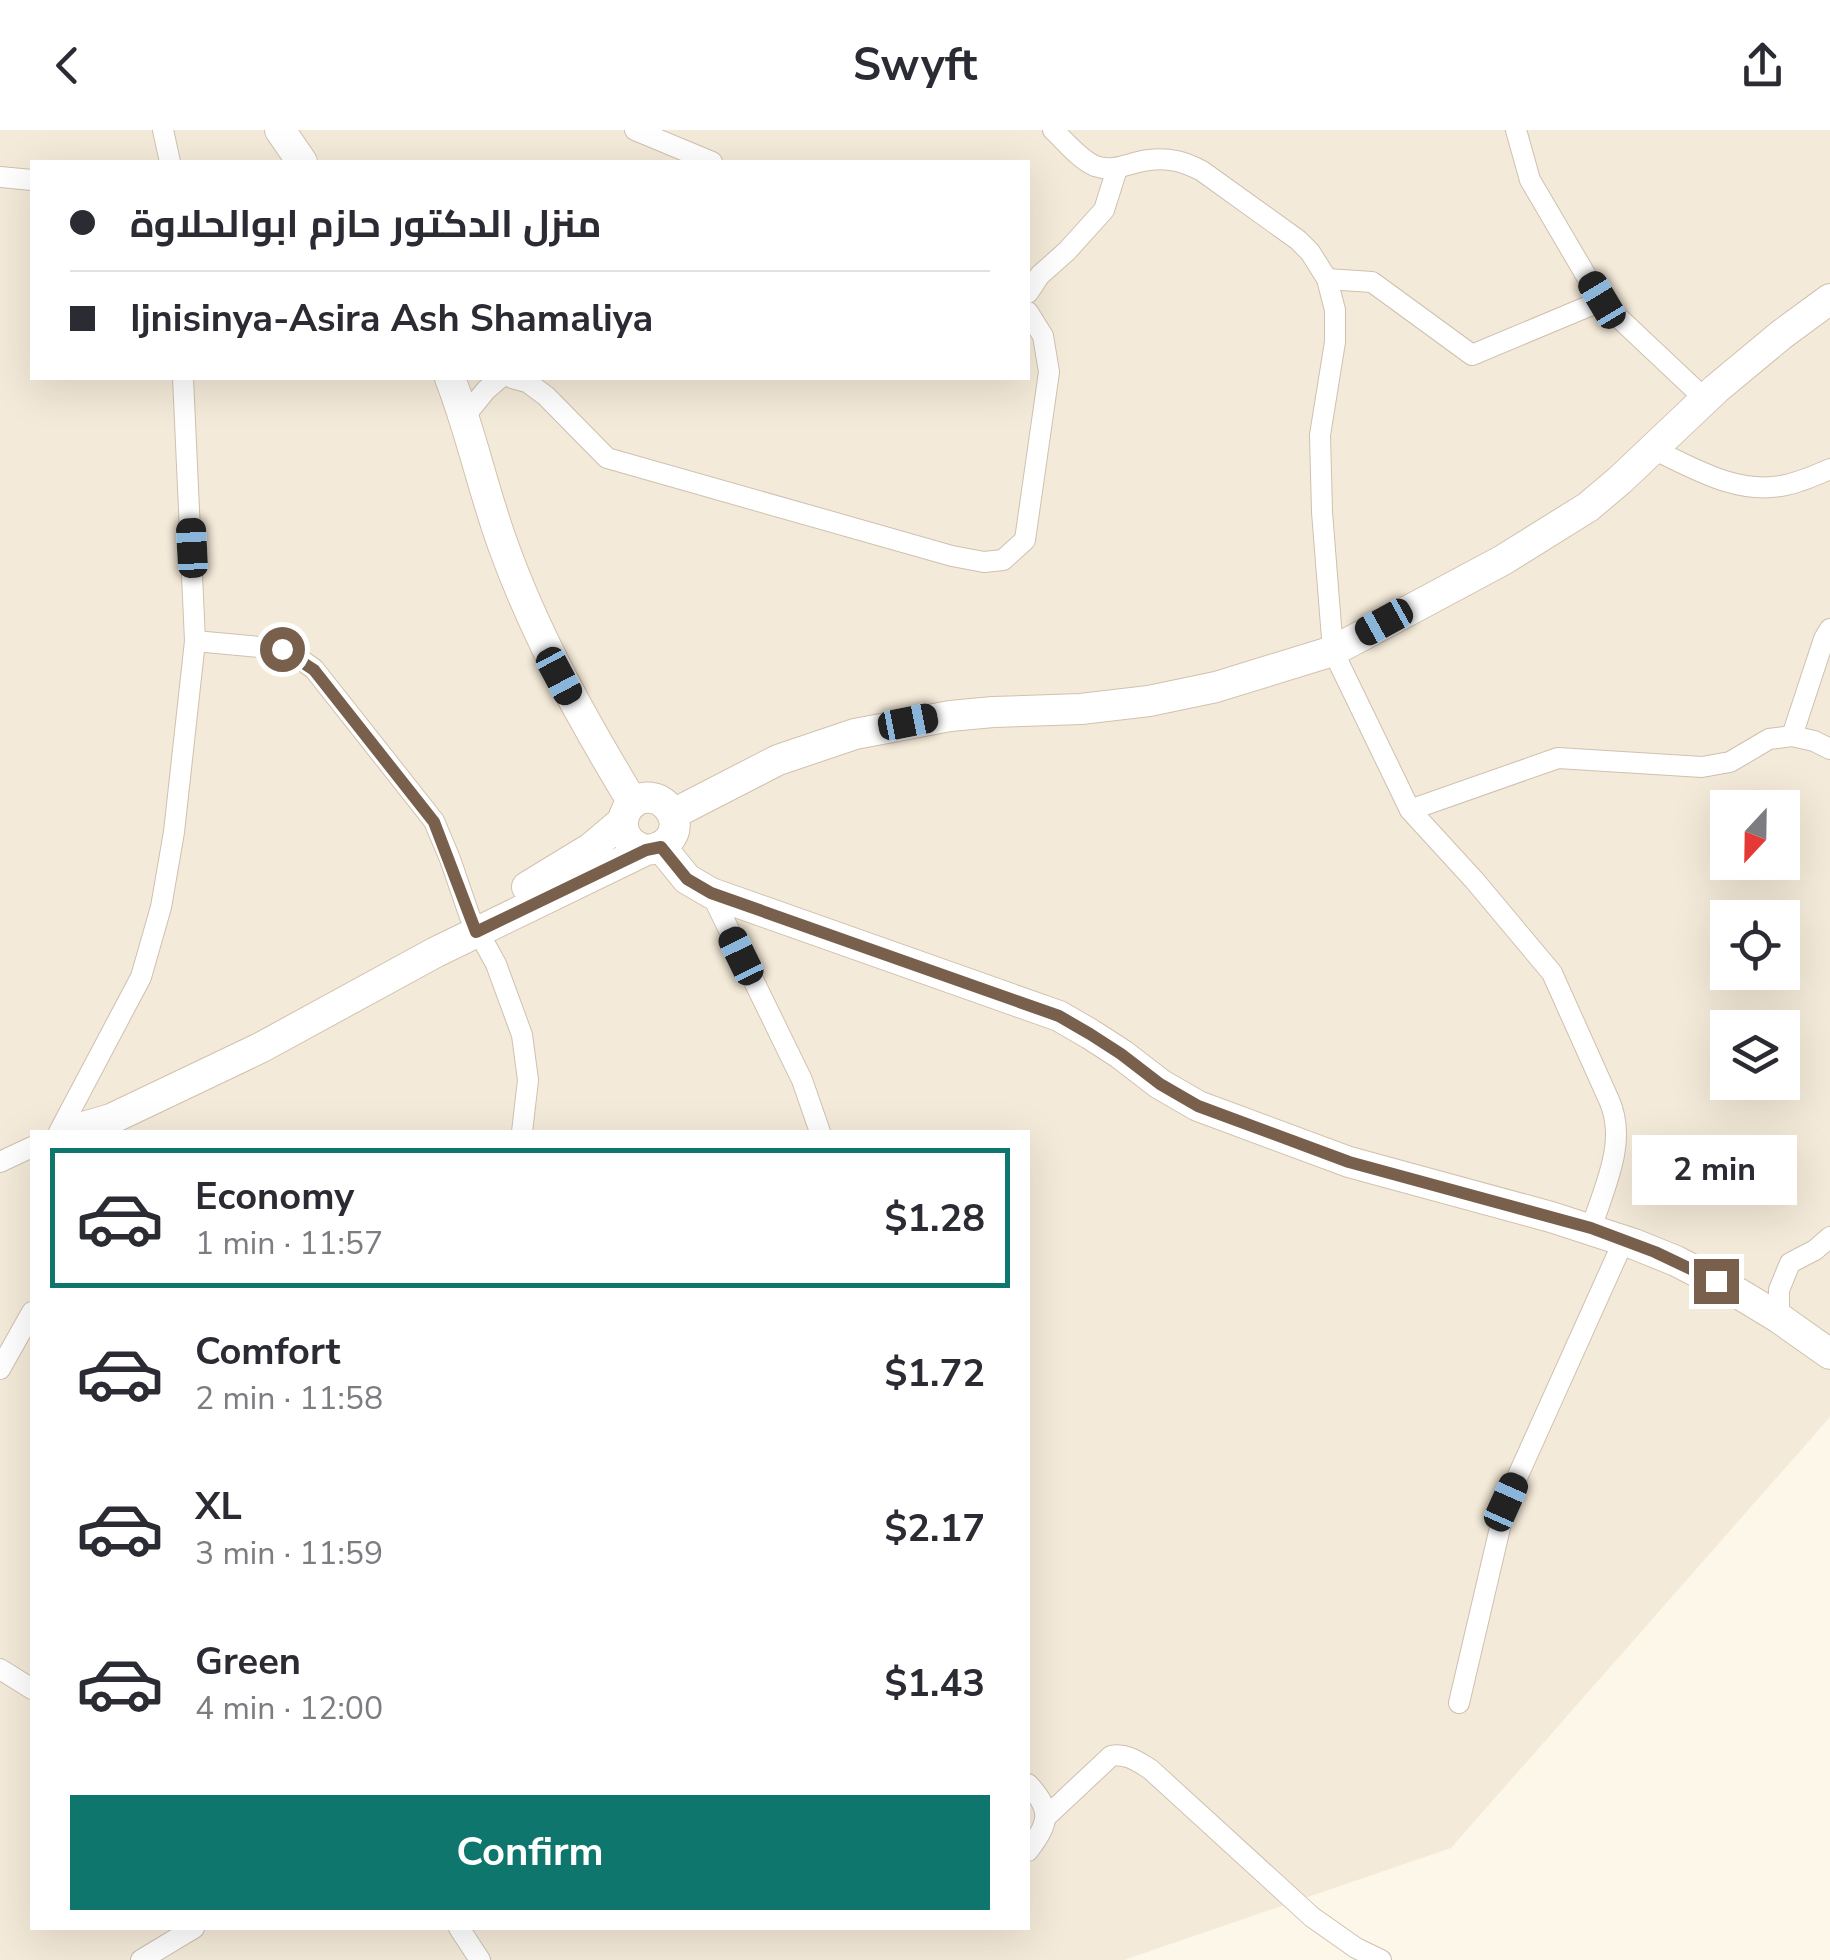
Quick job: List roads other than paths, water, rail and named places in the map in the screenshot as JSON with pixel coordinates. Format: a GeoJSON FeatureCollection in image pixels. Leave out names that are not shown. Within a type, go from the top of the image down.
{"type":"FeatureCollection","features":[{"type":"Feature","properties":{"kind":"street"},"geometry":{"type":"LineString","coordinates":[[163,130],[165,160]]}},
{"type":"Feature","properties":{"kind":"street"},"geometry":{"type":"LineString","coordinates":[[280,130],[301,160]]}},
{"type":"Feature","properties":{"kind":"street"},"geometry":{"type":"LineString","coordinates":[[635,130],[707,160]]}},
{"type":"Feature","properties":{"kind":"street"},"geometry":{"type":"LineString","coordinates":[[1053,130],[1098,167],[1117,168],[1150,159],[1188,164],[1298,240],[1327,279],[1336,326],[1320,435],[1333,651],[1410,810],[1552,973],[1616,1114],[1618,1138],[1591,1228]]}},
{"type":"Feature","properties":{"kind":"street"},"geometry":{"type":"LineString","coordinates":[[1516,130],[1530,180],[1602,300],[1705,398]]}},
{"type":"Feature","properties":{"kind":"street"},"geometry":{"type":"LineString","coordinates":[[1030,290],[1040,274],[1104,210],[1117,168]]}},
{"type":"Feature","properties":{"kind":"street"},"geometry":{"type":"LineString","coordinates":[[0,177],[30,180]]}},
{"type":"Feature","properties":{"kind":"street"},"geometry":{"type":"LineString","coordinates":[[1327,279],[1372,282],[1472,355],[1602,300]]}},
{"type":"Feature","properties":{"kind":"street"},"geometry":{"type":"LineString","coordinates":[[672,814],[778,760],[855,734],[950,716],[1149,702],[1333,651],[1554,530],[1610,489],[1750,360],[1830,299]]}},
{"type":"Feature","properties":{"kind":"street"},"geometry":{"type":"LineString","coordinates":[[520,380],[546,396],[607,458],[952,556],[984,562],[1003,560],[1025,540],[1049,372],[1043,336],[1030,315]]}},
{"type":"Feature","properties":{"kind":"street"},"geometry":{"type":"LineString","coordinates":[[63,1130],[141,977],[161,906],[174,832],[195,641],[183,380]]}},
{"type":"Feature","properties":{"kind":"street"},"geometry":{"type":"LineString","coordinates":[[451,380],[490,507],[531,616],[628,812],[626,836],[631,843],[653,848],[687,879],[711,893],[1059,1016],[1198,1106],[1349,1162],[1624,1240],[1696,1271],[1779,1318],[1830,1354]]}},
{"type":"Feature","properties":{"kind":"street"},"geometry":{"type":"LineString","coordinates":[[464,417],[498,380]]}},
{"type":"Feature","properties":{"kind":"street"},"geometry":{"type":"LineString","coordinates":[[1651,448],[1718,479],[1752,488],[1784,486],[1830,469]]}},
{"type":"Feature","properties":{"kind":"street"},"geometry":{"type":"LineString","coordinates":[[1792,736],[1830,630]]}},
{"type":"Feature","properties":{"kind":"street"},"geometry":{"type":"LineString","coordinates":[[195,641],[282,649],[314,670],[434,822],[473,924],[496,964],[522,1036],[528,1080],[522,1130]]}},
{"type":"Feature","properties":{"kind":"street"},"geometry":{"type":"LineString","coordinates":[[1410,810],[1558,758],[1702,768],[1730,762],[1770,740],[1792,736],[1830,749]]}},
{"type":"Feature","properties":{"kind":"street"},"geometry":{"type":"LineString","coordinates":[[65,1130],[96,1109],[208,1058],[473,924],[653,848],[672,836],[672,814],[664,803],[642,799],[591,848],[473,924]]}},
{"type":"Feature","properties":{"kind":"street"},"geometry":{"type":"LineString","coordinates":[[711,893],[802,1080],[819,1130]]}},
{"type":"Feature","properties":{"kind":"street"},"geometry":{"type":"LineString","coordinates":[[0,1162],[30,1148]]}},
{"type":"Feature","properties":{"kind":"street"},"geometry":{"type":"LineString","coordinates":[[1779,1318],[1779,1290],[1790,1263],[1830,1237]]}},
{"type":"Feature","properties":{"kind":"street"},"geometry":{"type":"LineString","coordinates":[[1459,1703],[1506,1502],[1624,1240]]}},
{"type":"Feature","properties":{"kind":"street"},"geometry":{"type":"LineString","coordinates":[[0,1369],[30,1316]]}},
{"type":"Feature","properties":{"kind":"street"},"geometry":{"type":"LineString","coordinates":[[0,1669],[30,1688]]}},
{"type":"Feature","properties":{"kind":"street"},"geometry":{"type":"LineString","coordinates":[[1046,1817],[1111,1756],[1121,1754],[1136,1760],[1312,1917],[1356,1948],[1382,1960]]}},
{"type":"Feature","properties":{"kind":"street"},"geometry":{"type":"LineString","coordinates":[[1030,1786],[1046,1808],[1040,1835],[1030,1848]]}},
{"type":"Feature","properties":{"kind":"street"},"geometry":{"type":"LineString","coordinates":[[141,1960],[191,1930]]}},
{"type":"Feature","properties":{"kind":"street"},"geometry":{"type":"LineString","coordinates":[[461,1930],[480,1960]]}}]}
